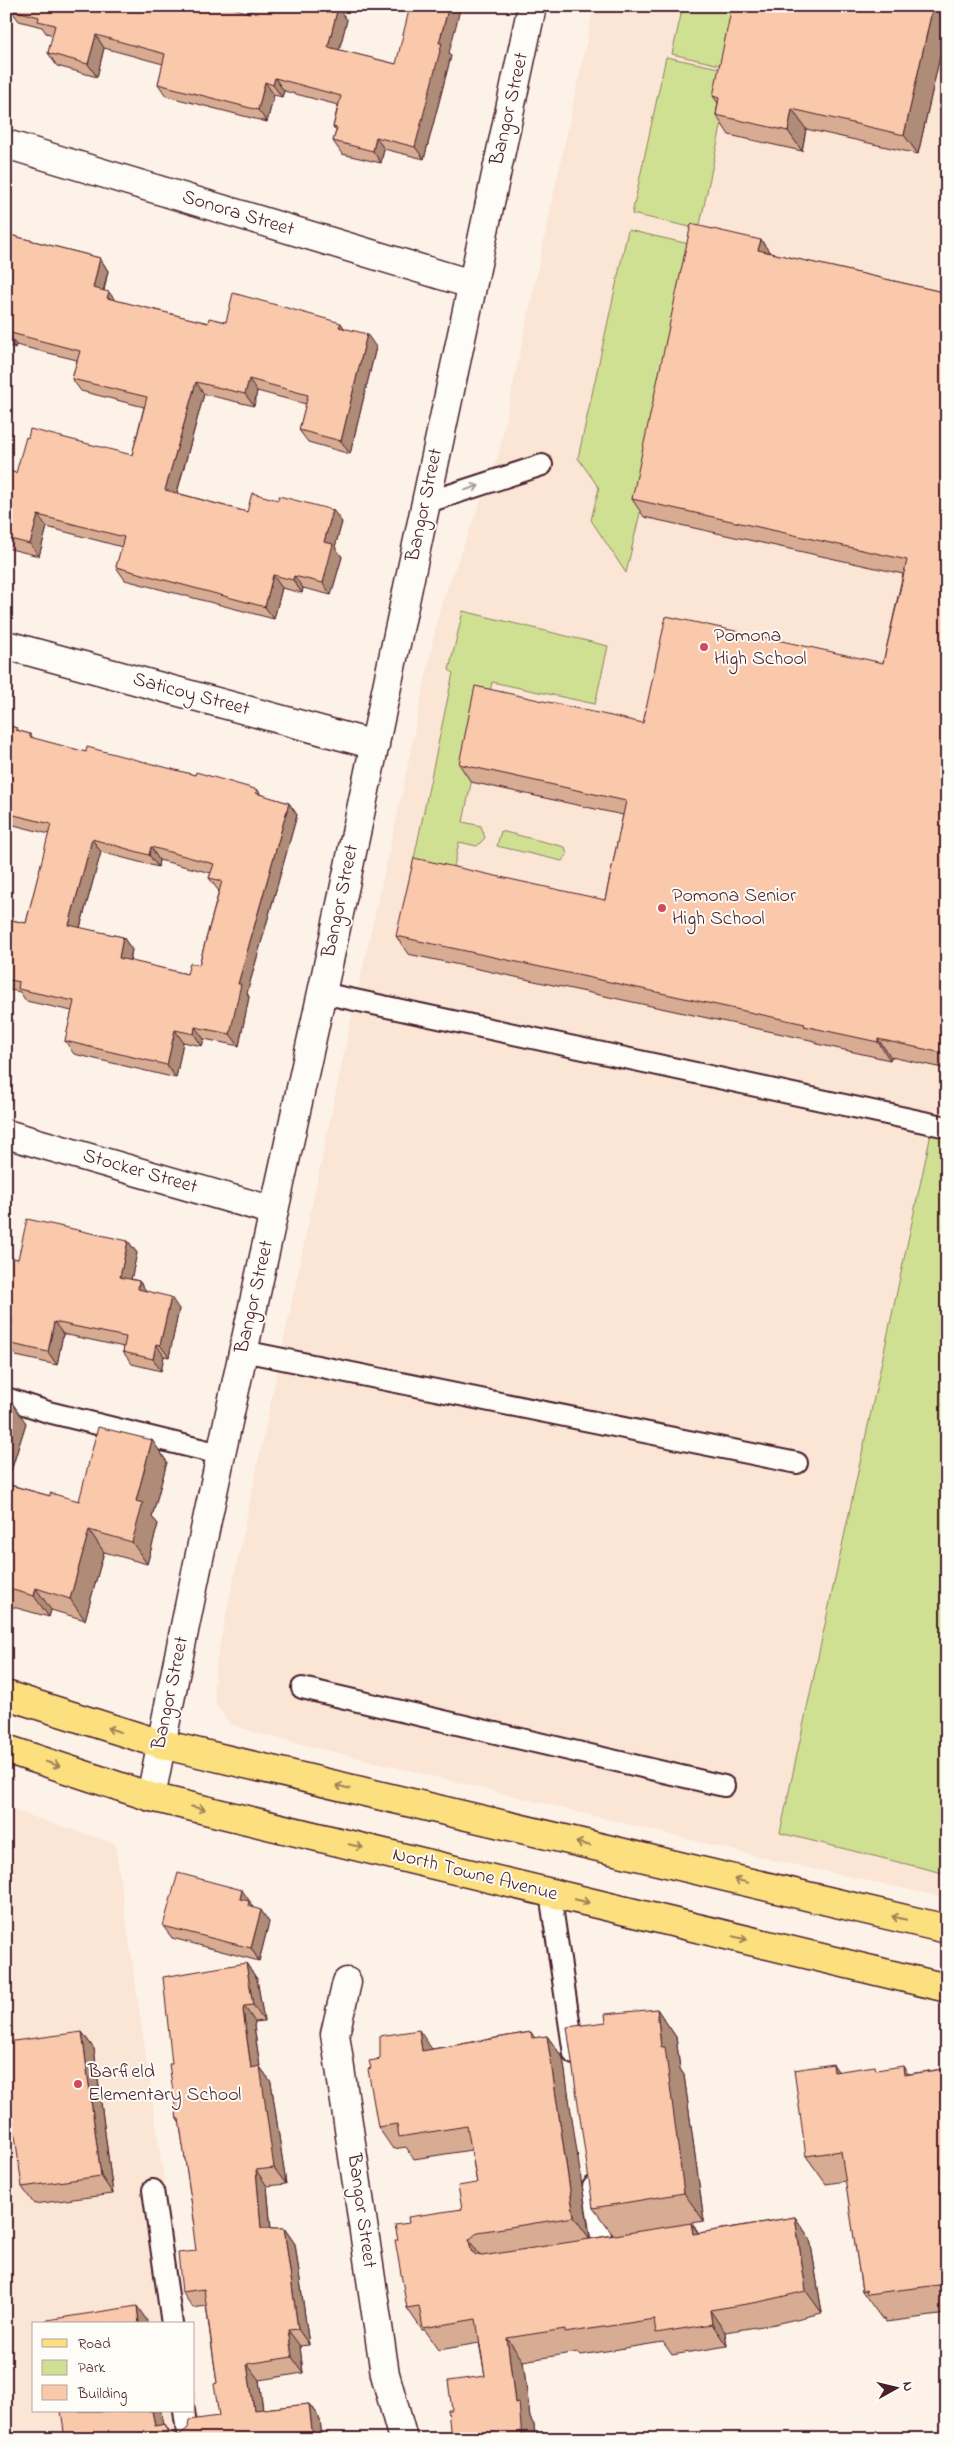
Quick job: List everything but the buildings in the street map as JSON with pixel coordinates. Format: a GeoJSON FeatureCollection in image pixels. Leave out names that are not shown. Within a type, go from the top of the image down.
{"type":"FeatureCollection","features":[{"type":"Feature","properties":{"kind":"main road"},"geometry":{"type":"LineString","coordinates":[[6,1695],[161,1744],[947,1929]]}},
{"type":"Feature","properties":{"kind":"main road","name":"North Towne Avenue"},"geometry":{"type":"LineString","coordinates":[[6,1749],[151,1797],[947,1988]]}},
{"type":"Feature","properties":{"kind":"street","name":"Bangor Street"},"geometry":{"type":"LineString","coordinates":[[151,1797],[220,1454],[322,993],[471,284],[532,6]]}},
{"type":"Feature","properties":{"kind":"street","name":"Sonora Street"},"geometry":{"type":"LineString","coordinates":[[6,144],[471,284]]}},
{"type":"Feature","properties":{"kind":"street","name":"Saticoy Street"},"geometry":{"type":"LineString","coordinates":[[6,645],[375,745]]}},
{"type":"Feature","properties":{"kind":"street","name":"Stocker Street"},"geometry":{"type":"LineString","coordinates":[[6,1134],[274,1211]]}},
{"type":"Feature","properties":{"kind":"street","name":"Bangor Street"},"geometry":{"type":"LineString","coordinates":[[347,1982],[335,2034],[385,2374],[402,2439]]}},
{"type":"Feature","properties":{"kind":"lane"},"geometry":{"type":"LineString","coordinates":[[425,503],[542,466]]}},
{"type":"Feature","properties":{"kind":"lane"},"geometry":{"type":"LineString","coordinates":[[322,993],[947,1127]]}},
{"type":"Feature","properties":{"kind":"lane"},"geometry":{"type":"LineString","coordinates":[[243,1351],[797,1463]]}},
{"type":"Feature","properties":{"kind":"lane"},"geometry":{"type":"LineString","coordinates":[[6,1398],[48,1412],[220,1454]]}},
{"type":"Feature","properties":{"kind":"lane"},"geometry":{"type":"LineString","coordinates":[[302,1688],[724,1786]]}},
{"type":"Feature","properties":{"kind":"lane"},"geometry":{"type":"LineString","coordinates":[[550,1893],[576,2069]]}},
{"type":"Feature","properties":{"kind":"lane"},"geometry":{"type":"LineString","coordinates":[[590,2164],[602,2249]]}},
{"type":"Feature","properties":{"kind":"lane"},"geometry":{"type":"LineString","coordinates":[[153,2190],[172,2322]]}},
{"type":"Feature","properties":{"kind":"lane"},"geometry":{"type":"LineString","coordinates":[[184,2412],[188,2439]]}},
{"type":"Feature","properties":{"kind":"shaded area","name":"Pomona Senior High School"},"geometry":{"type":"Polygon","coordinates":[[[594,6],[947,6],[947,1898],[773,1860],[261,1734],[230,1724],[216,1705],[214,1688],[216,1663],[436,626],[442,602],[498,456],[594,6]]]}},
{"type":"Feature","properties":{"kind":"shaded area","name":"Barfield Elementary School"},"geometry":{"type":"Polygon","coordinates":[[[6,1808],[115,1844],[185,2322],[32,2322],[32,2412],[195,2412],[195,2389],[202,2439],[6,2439],[6,1808]]]}},
{"type":"Feature","properties":{"kind":"green space"},"geometry":{"type":"Polygon","coordinates":[[[683,6],[750,6],[737,69],[672,54],[683,6]]]}},
{"type":"Feature","properties":{"kind":"green space"},"geometry":{"type":"Polygon","coordinates":[[[666,57],[733,71],[699,229],[632,214],[666,57]]]}},
{"type":"Feature","properties":{"kind":"green space"},"geometry":{"type":"Polygon","coordinates":[[[628,230],[702,247],[626,573],[591,520],[599,488],[578,458],[628,230]]]}},
{"type":"Feature","properties":{"kind":"green space"},"geometry":{"type":"Polygon","coordinates":[[[463,611],[608,646],[595,704],[492,682],[463,822],[481,826],[485,838],[477,846],[459,842],[452,876],[412,868],[453,673],[449,670],[463,611]]]}},
{"type":"Feature","properties":{"kind":"green space"},"geometry":{"type":"Polygon","coordinates":[[[501,831],[565,847],[567,855],[562,861],[497,846],[501,831]]]}},
{"type":"Feature","properties":{"kind":"green space"},"geometry":{"type":"Polygon","coordinates":[[[931,1134],[947,1138],[947,1874],[780,1833],[931,1134]]]}},
{"type":"Feature","properties":{"kind":"place","name":"Pomona High School"},"geometry":{"type":"Point","coordinates":[704,647]}},
{"type":"Feature","properties":{"kind":"place","name":"Pomona Senior High School"},"geometry":{"type":"Point","coordinates":[662,908]}},
{"type":"Feature","properties":{"kind":"place","name":"Barfield Elementary School"},"geometry":{"type":"Point","coordinates":[78,2084]}}]}
